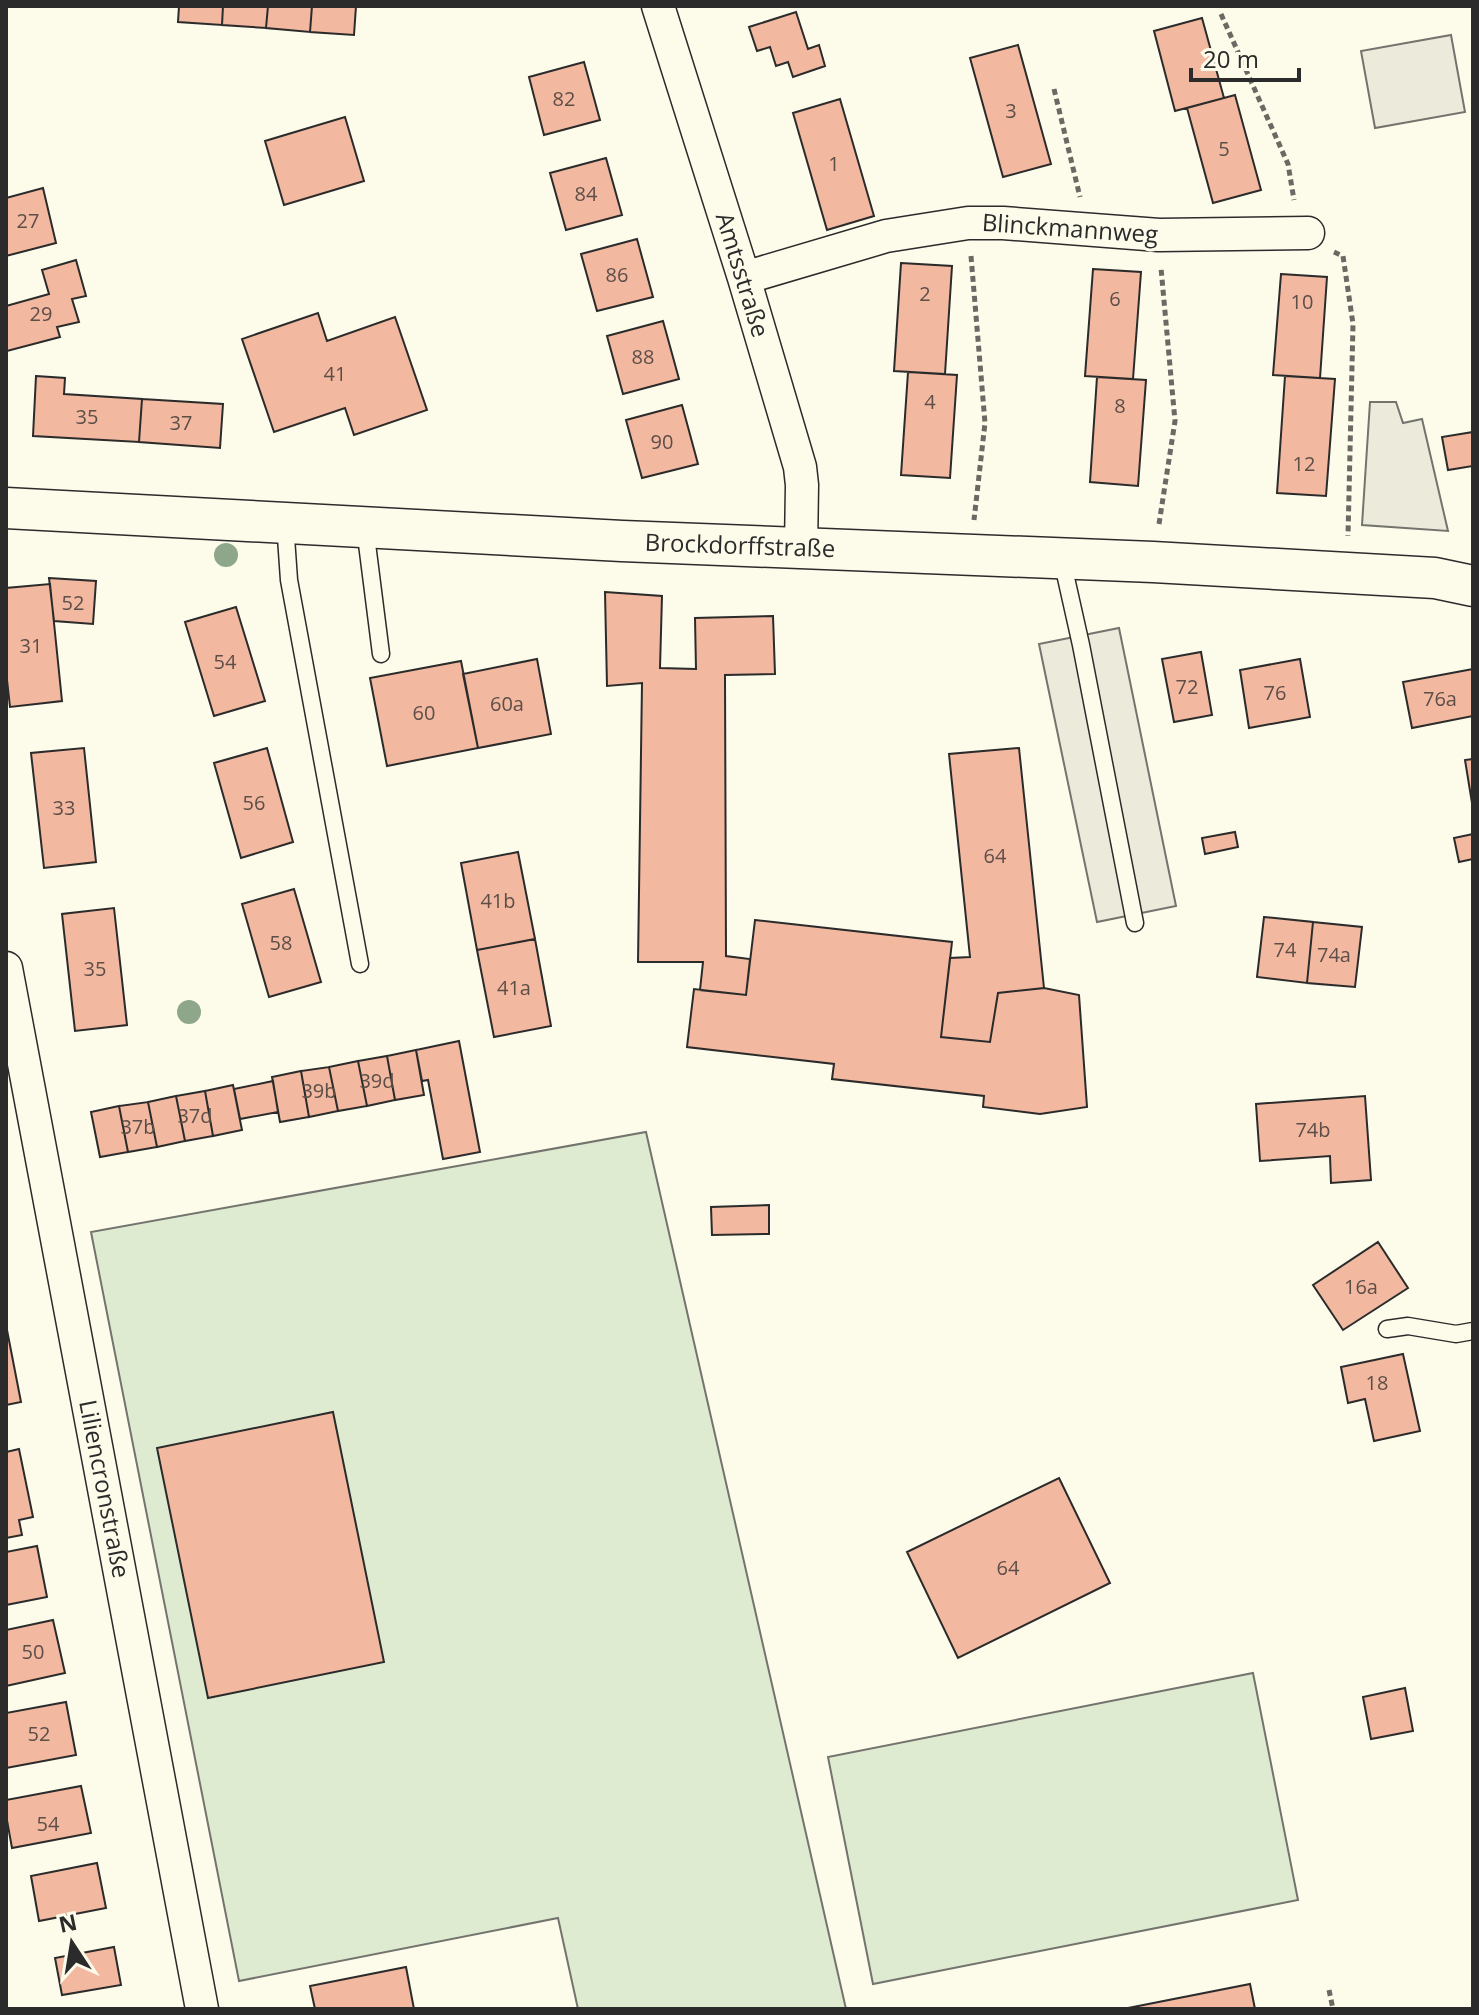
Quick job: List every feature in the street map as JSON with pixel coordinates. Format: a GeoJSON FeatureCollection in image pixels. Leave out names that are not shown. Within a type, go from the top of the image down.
{"type":"FeatureCollection","features":[{"type":"Feature","properties":{"kind":"street","name":"Amtsstraße"},"geometry":{"type":"LineString","coordinates":[[658,6],[800,467],[801,548]]}},
{"type":"Feature","properties":{"kind":"street","name":"Blinckmannweg"},"geometry":{"type":"LineString","coordinates":[[744,278],[886,236],[968,223],[1159,235],[1304,233]]}},
{"type":"Feature","properties":{"kind":"street","name":"Brockdorffstraße"},"geometry":{"type":"LineString","coordinates":[[6,508],[622,541],[1153,562],[1435,578],[1473,586]]}},
{"type":"Feature","properties":{"kind":"street","name":"Liliencronstraße"},"geometry":{"type":"LineString","coordinates":[[6,968],[202,2009]]}},
{"type":"Feature","properties":{"kind":"lane"},"geometry":{"type":"LineString","coordinates":[[285,523],[289,580],[360,964]]}},
{"type":"Feature","properties":{"kind":"lane"},"geometry":{"type":"LineString","coordinates":[[365,528],[381,654]]}},
{"type":"Feature","properties":{"kind":"lane"},"geometry":{"type":"LineString","coordinates":[[1062,560],[1135,923]]}},
{"type":"Feature","properties":{"kind":"lane"},"geometry":{"type":"LineString","coordinates":[[1387,1329],[1408,1326],[1456,1334],[1473,1331]]}},
{"type":"Feature","properties":{"kind":"path"},"geometry":{"type":"LineString","coordinates":[[1221,14],[1288,164],[1304,233],[1343,256],[1353,324],[1347,573]]}},
{"type":"Feature","properties":{"kind":"path"},"geometry":{"type":"LineString","coordinates":[[1054,89],[1088,229]]}},
{"type":"Feature","properties":{"kind":"path"},"geometry":{"type":"LineString","coordinates":[[968,223],[985,423],[969,556]]}},
{"type":"Feature","properties":{"kind":"path"},"geometry":{"type":"LineString","coordinates":[[1153,562],[1175,421],[1159,235]]}},
{"type":"Feature","properties":{"kind":"path"},"geometry":{"type":"LineString","coordinates":[[1329,1990],[1333,2009]]}},
{"type":"Feature","properties":{"kind":"green space"},"geometry":{"type":"Polygon","coordinates":[[[646,1132],[846,2009],[578,2009],[558,1918],[239,1981],[91,1232],[646,1132]]]}},
{"type":"Feature","properties":{"kind":"green space"},"geometry":{"type":"Polygon","coordinates":[[[1253,1673],[1298,1900],[873,1984],[828,1757],[1253,1673]]]}},
{"type":"Feature","properties":{"kind":"shaded area"},"geometry":{"type":"Polygon","coordinates":[[[1451,35],[1465,112],[1375,128],[1361,51],[1451,35]]]}},
{"type":"Feature","properties":{"kind":"shaded area"},"geometry":{"type":"Polygon","coordinates":[[[1370,402],[1396,402],[1403,423],[1422,419],[1448,531],[1362,525],[1370,402]]]}},
{"type":"Feature","properties":{"kind":"shaded area"},"geometry":{"type":"Polygon","coordinates":[[[1119,628],[1176,906],[1097,922],[1039,644],[1119,628]]]}},
{"type":"Feature","properties":{"kind":"building"},"geometry":{"type":"Polygon","coordinates":[[[179,6],[223,6],[222,25],[178,22],[179,6]]]}},
{"type":"Feature","properties":{"kind":"building"},"geometry":{"type":"Polygon","coordinates":[[[223,6],[268,6],[266,28],[222,25],[223,6]]]}},
{"type":"Feature","properties":{"kind":"building"},"geometry":{"type":"Polygon","coordinates":[[[268,6],[312,6],[310,32],[266,28],[268,6]]]}},
{"type":"Feature","properties":{"kind":"building"},"geometry":{"type":"Polygon","coordinates":[[[312,6],[356,6],[354,35],[310,32],[312,6]]]}},
{"type":"Feature","properties":{"kind":"building"},"geometry":{"type":"Polygon","coordinates":[[[796,12],[808,49],[819,45],[825,66],[793,77],[788,62],[776,66],[770,47],[757,51],[749,27],[796,12]]]}},
{"type":"Feature","properties":{"kind":"building"},"geometry":{"type":"Polygon","coordinates":[[[1202,18],[1224,98],[1175,111],[1154,31],[1202,18]]]}},
{"type":"Feature","properties":{"kind":"building"},"geometry":{"type":"Polygon","coordinates":[[[1018,45],[1051,164],[1003,177],[970,58],[1018,45]]]}},
{"type":"Feature","properties":{"kind":"building"},"geometry":{"type":"Polygon","coordinates":[[[584,62],[600,120],[544,135],[529,77],[584,62]]]}},
{"type":"Feature","properties":{"kind":"building"},"geometry":{"type":"Polygon","coordinates":[[[1235,95],[1261,190],[1213,203],[1187,108],[1235,95]]]}},
{"type":"Feature","properties":{"kind":"building"},"geometry":{"type":"Polygon","coordinates":[[[840,99],[874,216],[827,230],[793,113],[840,99]]]}},
{"type":"Feature","properties":{"kind":"building"},"geometry":{"type":"Polygon","coordinates":[[[345,117],[364,181],[284,205],[265,141],[345,117]]]}},
{"type":"Feature","properties":{"kind":"building"},"geometry":{"type":"Polygon","coordinates":[[[606,158],[622,215],[566,230],[550,173],[606,158]]]}},
{"type":"Feature","properties":{"kind":"building"},"geometry":{"type":"Polygon","coordinates":[[[43,188],[56,243],[6,256],[6,198],[43,188]]]}},
{"type":"Feature","properties":{"kind":"building"},"geometry":{"type":"Polygon","coordinates":[[[637,239],[653,297],[597,311],[581,254],[637,239]]]}},
{"type":"Feature","properties":{"kind":"building"},"geometry":{"type":"Polygon","coordinates":[[[76,260],[86,296],[72,299],[79,322],[57,327],[60,337],[7,351],[6,306],[49,294],[42,270],[76,260]]]}},
{"type":"Feature","properties":{"kind":"building"},"geometry":{"type":"Polygon","coordinates":[[[901,263],[952,266],[945,374],[894,371],[901,263]]]}},
{"type":"Feature","properties":{"kind":"building"},"geometry":{"type":"Polygon","coordinates":[[[1093,269],[1141,272],[1133,379],[1085,376],[1093,269]]]}},
{"type":"Feature","properties":{"kind":"building"},"geometry":{"type":"Polygon","coordinates":[[[1281,274],[1327,277],[1320,378],[1273,375],[1281,274]]]}},
{"type":"Feature","properties":{"kind":"building"},"geometry":{"type":"Polygon","coordinates":[[[318,313],[327,341],[395,317],[427,410],[354,435],[345,408],[274,432],[242,339],[318,313]]]}},
{"type":"Feature","properties":{"kind":"building"},"geometry":{"type":"Polygon","coordinates":[[[663,321],[679,379],[623,394],[607,336],[663,321]]]}},
{"type":"Feature","properties":{"kind":"building"},"geometry":{"type":"Polygon","coordinates":[[[908,372],[957,375],[950,478],[901,475],[908,372]]]}},
{"type":"Feature","properties":{"kind":"building"},"geometry":{"type":"Polygon","coordinates":[[[36,376],[65,378],[64,394],[142,399],[139,442],[33,436],[36,376]]]}},
{"type":"Feature","properties":{"kind":"building"},"geometry":{"type":"Polygon","coordinates":[[[1285,376],[1335,379],[1326,496],[1277,493],[1285,376]]]}},
{"type":"Feature","properties":{"kind":"building"},"geometry":{"type":"Polygon","coordinates":[[[1097,377],[1146,380],[1138,486],[1090,482],[1097,377]]]}},
{"type":"Feature","properties":{"kind":"building"},"geometry":{"type":"Polygon","coordinates":[[[142,399],[223,404],[220,448],[139,442],[142,399]]]}},
{"type":"Feature","properties":{"kind":"building"},"geometry":{"type":"Polygon","coordinates":[[[682,405],[698,464],[642,478],[626,420],[682,405]]]}},
{"type":"Feature","properties":{"kind":"building"},"geometry":{"type":"Polygon","coordinates":[[[1473,432],[1473,466],[1448,470],[1442,437],[1473,432]]]}},
{"type":"Feature","properties":{"kind":"building"},"geometry":{"type":"Polygon","coordinates":[[[49,578],[96,581],[93,624],[54,621],[49,578]]]}},
{"type":"Feature","properties":{"kind":"building"},"geometry":{"type":"Polygon","coordinates":[[[50,584],[62,701],[10,707],[6,671],[6,588],[50,584]]]}},
{"type":"Feature","properties":{"kind":"building"},"geometry":{"type":"Polygon","coordinates":[[[605,592],[662,596],[660,668],[696,669],[695,618],[773,616],[775,674],[725,675],[726,956],[750,959],[746,995],[700,990],[703,962],[638,962],[642,683],[607,686],[605,592]]]}},
{"type":"Feature","properties":{"kind":"building"},"geometry":{"type":"Polygon","coordinates":[[[236,607],[265,701],[214,716],[185,622],[236,607]]]}},
{"type":"Feature","properties":{"kind":"building"},"geometry":{"type":"Polygon","coordinates":[[[1201,652],[1212,715],[1174,722],[1162,659],[1201,652]]]}},
{"type":"Feature","properties":{"kind":"building"},"geometry":{"type":"Polygon","coordinates":[[[537,659],[551,734],[478,748],[463,674],[537,659]]]}},
{"type":"Feature","properties":{"kind":"building"},"geometry":{"type":"Polygon","coordinates":[[[1300,659],[1310,717],[1249,728],[1240,670],[1300,659]]]}},
{"type":"Feature","properties":{"kind":"building"},"geometry":{"type":"Polygon","coordinates":[[[461,661],[478,748],[387,766],[370,678],[461,661]]]}},
{"type":"Feature","properties":{"kind":"building"},"geometry":{"type":"Polygon","coordinates":[[[1473,669],[1473,716],[1412,728],[1403,682],[1473,669]]]}},
{"type":"Feature","properties":{"kind":"building"},"geometry":{"type":"Polygon","coordinates":[[[84,748],[96,862],[44,868],[31,753],[84,748]]]}},
{"type":"Feature","properties":{"kind":"building"},"geometry":{"type":"Polygon","coordinates":[[[267,748],[293,842],[241,858],[214,763],[267,748]]]}},
{"type":"Feature","properties":{"kind":"building"},"geometry":{"type":"Polygon","coordinates":[[[1019,748],[1044,988],[998,993],[990,1042],[941,1037],[950,958],[970,957],[949,754],[1019,748]]]}},
{"type":"Feature","properties":{"kind":"building"},"geometry":{"type":"Polygon","coordinates":[[[1473,759],[1473,803],[1472,803],[1465,760],[1473,759]]]}},
{"type":"Feature","properties":{"kind":"building"},"geometry":{"type":"Polygon","coordinates":[[[1235,832],[1238,847],[1205,854],[1202,838],[1235,832]]]}},
{"type":"Feature","properties":{"kind":"building"},"geometry":{"type":"Polygon","coordinates":[[[1473,834],[1473,859],[1459,862],[1454,838],[1473,834]]]}},
{"type":"Feature","properties":{"kind":"building"},"geometry":{"type":"Polygon","coordinates":[[[518,852],[535,939],[477,950],[461,863],[518,852]]]}},
{"type":"Feature","properties":{"kind":"building"},"geometry":{"type":"Polygon","coordinates":[[[294,889],[321,982],[269,997],[242,904],[294,889]]]}},
{"type":"Feature","properties":{"kind":"building"},"geometry":{"type":"Polygon","coordinates":[[[114,908],[127,1025],[75,1031],[62,914],[114,908]]]}},
{"type":"Feature","properties":{"kind":"building"},"geometry":{"type":"Polygon","coordinates":[[[1264,917],[1313,922],[1307,983],[1257,977],[1264,917]]]}},
{"type":"Feature","properties":{"kind":"building"},"geometry":{"type":"Polygon","coordinates":[[[755,920],[952,942],[941,1037],[990,1042],[998,993],[1044,988],[1079,995],[1087,1107],[1040,1114],[983,1107],[984,1096],[832,1079],[834,1064],[687,1047],[694,989],[746,995],[755,920]]]}},
{"type":"Feature","properties":{"kind":"building"},"geometry":{"type":"Polygon","coordinates":[[[1313,922],[1362,927],[1355,987],[1307,983],[1313,922]]]}},
{"type":"Feature","properties":{"kind":"building"},"geometry":{"type":"Polygon","coordinates":[[[535,939],[551,1026],[494,1037],[477,950],[535,939]]]}},
{"type":"Feature","properties":{"kind":"building"},"geometry":{"type":"Polygon","coordinates":[[[459,1041],[480,1152],[443,1159],[428,1080],[422,1081],[416,1050],[459,1041]]]}},
{"type":"Feature","properties":{"kind":"building"},"geometry":{"type":"Polygon","coordinates":[[[416,1050],[424,1095],[395,1100],[387,1056],[416,1050]]]}},
{"type":"Feature","properties":{"kind":"building"},"geometry":{"type":"Polygon","coordinates":[[[387,1056],[395,1100],[367,1106],[358,1061],[387,1056]]]}},
{"type":"Feature","properties":{"kind":"building"},"geometry":{"type":"Polygon","coordinates":[[[358,1061],[367,1106],[338,1111],[329,1067],[358,1061]]]}},
{"type":"Feature","properties":{"kind":"building"},"geometry":{"type":"Polygon","coordinates":[[[329,1067],[338,1111],[309,1117],[301,1071],[329,1067]]]}},
{"type":"Feature","properties":{"kind":"building"},"geometry":{"type":"Polygon","coordinates":[[[301,1071],[309,1117],[280,1122],[272,1077],[301,1071]]]}},
{"type":"Feature","properties":{"kind":"building"},"geometry":{"type":"Polygon","coordinates":[[[273,1081],[278,1112],[240,1119],[234,1089],[273,1081]]]}},
{"type":"Feature","properties":{"kind":"building"},"geometry":{"type":"Polygon","coordinates":[[[233,1085],[242,1130],[213,1136],[205,1091],[233,1085]]]}},
{"type":"Feature","properties":{"kind":"building"},"geometry":{"type":"Polygon","coordinates":[[[205,1091],[213,1136],[185,1141],[176,1096],[205,1091]]]}},
{"type":"Feature","properties":{"kind":"building"},"geometry":{"type":"Polygon","coordinates":[[[176,1096],[185,1141],[157,1147],[148,1102],[176,1096]]]}},
{"type":"Feature","properties":{"kind":"building"},"geometry":{"type":"Polygon","coordinates":[[[1365,1096],[1371,1180],[1331,1183],[1330,1156],[1260,1161],[1256,1104],[1365,1096]]]}},
{"type":"Feature","properties":{"kind":"building"},"geometry":{"type":"Polygon","coordinates":[[[148,1102],[157,1147],[128,1152],[119,1106],[148,1102]]]}},
{"type":"Feature","properties":{"kind":"building"},"geometry":{"type":"Polygon","coordinates":[[[119,1106],[128,1152],[100,1157],[91,1112],[119,1106]]]}},
{"type":"Feature","properties":{"kind":"building"},"geometry":{"type":"Polygon","coordinates":[[[769,1205],[769,1234],[712,1235],[711,1207],[769,1205]]]}},
{"type":"Feature","properties":{"kind":"building"},"geometry":{"type":"Polygon","coordinates":[[[1378,1242],[1408,1288],[1343,1330],[1313,1285],[1378,1242]]]}},
{"type":"Feature","properties":{"kind":"building"},"geometry":{"type":"Polygon","coordinates":[[[6,1330],[21,1402],[6,1405],[6,1330]]]}},
{"type":"Feature","properties":{"kind":"building"},"geometry":{"type":"Polygon","coordinates":[[[1403,1354],[1420,1431],[1374,1441],[1365,1399],[1348,1403],[1341,1367],[1403,1354]]]}},
{"type":"Feature","properties":{"kind":"building"},"geometry":{"type":"Polygon","coordinates":[[[333,1412],[384,1662],[208,1698],[157,1448],[333,1412]]]}},
{"type":"Feature","properties":{"kind":"building"},"geometry":{"type":"Polygon","coordinates":[[[19,1449],[33,1517],[19,1520],[22,1535],[6,1538],[6,1452],[19,1449]]]}},
{"type":"Feature","properties":{"kind":"building"},"geometry":{"type":"Polygon","coordinates":[[[1059,1478],[1110,1583],[958,1658],[907,1552],[1059,1478]]]}},
{"type":"Feature","properties":{"kind":"building"},"geometry":{"type":"Polygon","coordinates":[[[37,1546],[47,1597],[6,1605],[6,1552],[37,1546]]]}},
{"type":"Feature","properties":{"kind":"building"},"geometry":{"type":"Polygon","coordinates":[[[53,1620],[65,1673],[6,1686],[6,1630],[53,1620]]]}},
{"type":"Feature","properties":{"kind":"building"},"geometry":{"type":"Polygon","coordinates":[[[1405,1688],[1413,1731],[1371,1739],[1363,1697],[1405,1688]]]}},
{"type":"Feature","properties":{"kind":"building"},"geometry":{"type":"Polygon","coordinates":[[[66,1702],[76,1755],[6,1768],[6,1713],[66,1702]]]}},
{"type":"Feature","properties":{"kind":"building"},"geometry":{"type":"Polygon","coordinates":[[[81,1786],[91,1833],[12,1848],[6,1800],[81,1786]]]}},
{"type":"Feature","properties":{"kind":"building"},"geometry":{"type":"Polygon","coordinates":[[[97,1863],[106,1908],[39,1921],[31,1876],[97,1863]]]}},
{"type":"Feature","properties":{"kind":"building"},"geometry":{"type":"Polygon","coordinates":[[[114,1947],[121,1985],[62,1995],[55,1958],[114,1947]]]}},
{"type":"Feature","properties":{"kind":"building"},"geometry":{"type":"Polygon","coordinates":[[[406,1967],[414,2009],[315,2009],[310,1986],[406,1967]]]}},
{"type":"Feature","properties":{"kind":"building"},"geometry":{"type":"Polygon","coordinates":[[[1250,1984],[1255,2009],[1123,2009],[1250,1984]]]}}]}
